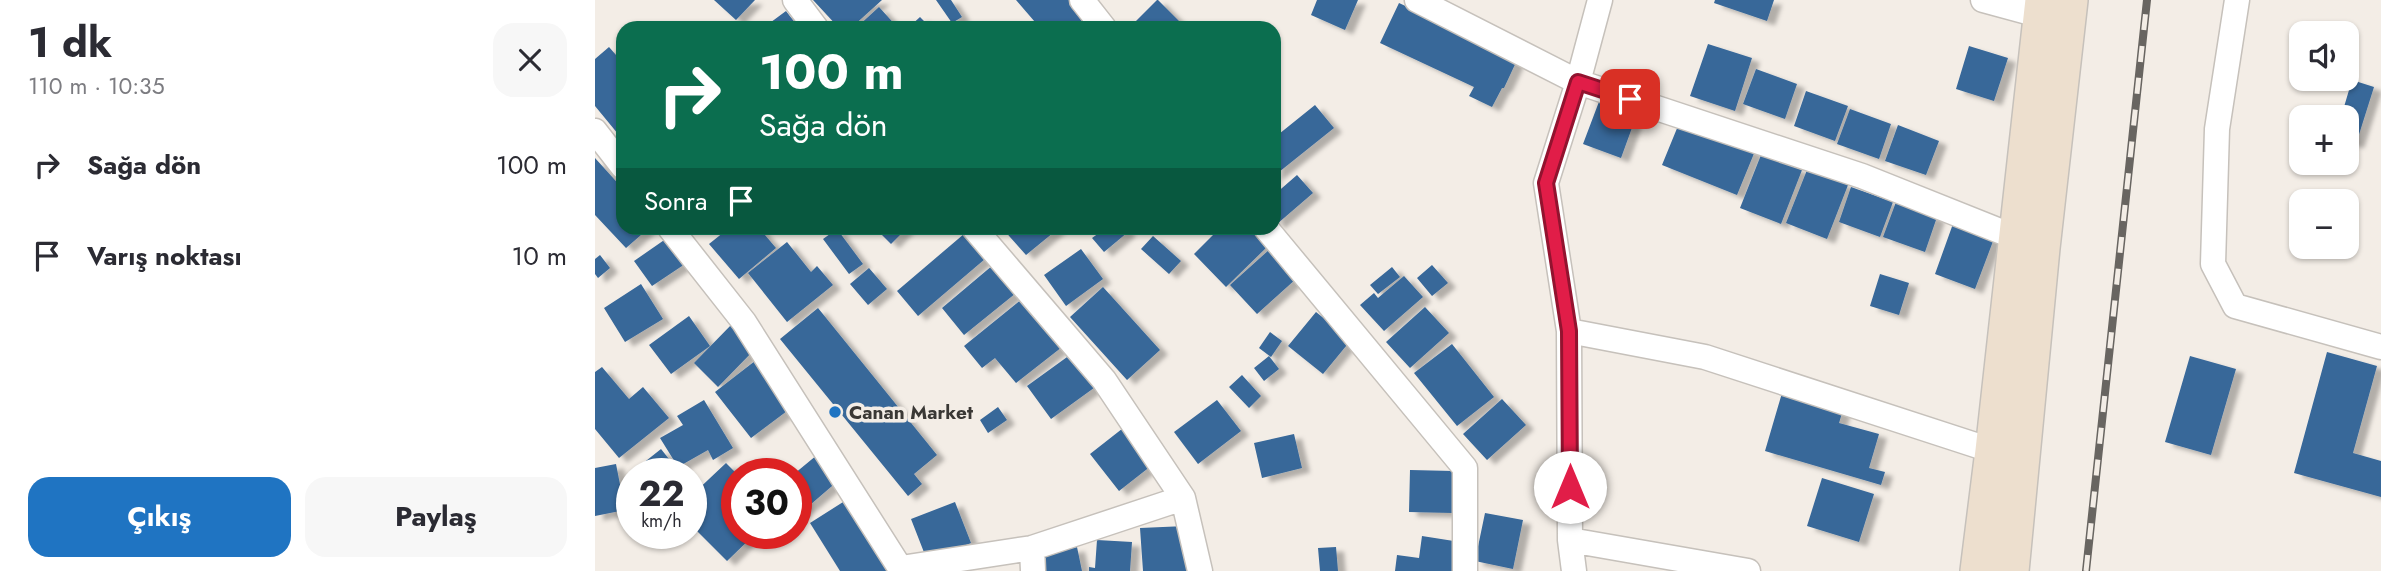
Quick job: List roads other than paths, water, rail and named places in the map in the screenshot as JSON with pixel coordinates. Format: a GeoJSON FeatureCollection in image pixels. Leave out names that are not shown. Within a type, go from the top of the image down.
{"type":"FeatureCollection","features":[{"type":"Feature","properties":{"kind":"main road"},"geometry":{"type":"LineString","coordinates":[[2011,571],[2008,456],[2055,10]]}},
{"type":"Feature","properties":{"kind":"main road"},"geometry":{"type":"LineString","coordinates":[[1978,571],[2008,456]]}},
{"type":"Feature","properties":{"kind":"street"},"geometry":{"type":"LineString","coordinates":[[795,0],[811,21]]}},
{"type":"Feature","properties":{"kind":"street"},"geometry":{"type":"LineString","coordinates":[[1081,0],[1098,21]]}},
{"type":"Feature","properties":{"kind":"street"},"geometry":{"type":"LineString","coordinates":[[1417,0],[1578,82],[1862,176],[2029,243]]}},
{"type":"Feature","properties":{"kind":"street"},"geometry":{"type":"LineString","coordinates":[[1574,571],[1570,540],[1569,331],[1546,183],[1578,82],[1600,0]]}},
{"type":"Feature","properties":{"kind":"street"},"geometry":{"type":"LineString","coordinates":[[2237,0],[2217,130],[2213,264],[2235,306],[2381,348]]}},
{"type":"Feature","properties":{"kind":"street"},"geometry":{"type":"LineString","coordinates":[[1996,2],[2055,10]]}},
{"type":"Feature","properties":{"kind":"street"},"geometry":{"type":"LineString","coordinates":[[595,131],[616,158]]}},
{"type":"Feature","properties":{"kind":"street"},"geometry":{"type":"LineString","coordinates":[[676,235],[744,322],[902,569],[1032,560],[1183,498]]}},
{"type":"Feature","properties":{"kind":"street"},"geometry":{"type":"LineString","coordinates":[[980,235],[1104,380],[1183,498],[1200,571]]}},
{"type":"Feature","properties":{"kind":"street"},"geometry":{"type":"LineString","coordinates":[[1272,235],[1465,468],[1465,571]]}},
{"type":"Feature","properties":{"kind":"street"},"geometry":{"type":"LineString","coordinates":[[1569,331],[1705,357],[2008,456]]}},
{"type":"Feature","properties":{"kind":"street"},"geometry":{"type":"LineString","coordinates":[[1570,540],[1748,571]]}},
{"type":"Feature","properties":{"kind":"railway"},"geometry":{"type":"LineString","coordinates":[[2086,571],[2147,0]]}},
{"type":"Feature","properties":{"kind":"place","name":"Canan Market"},"geometry":{"type":"Point","coordinates":[835,412]}}]}
